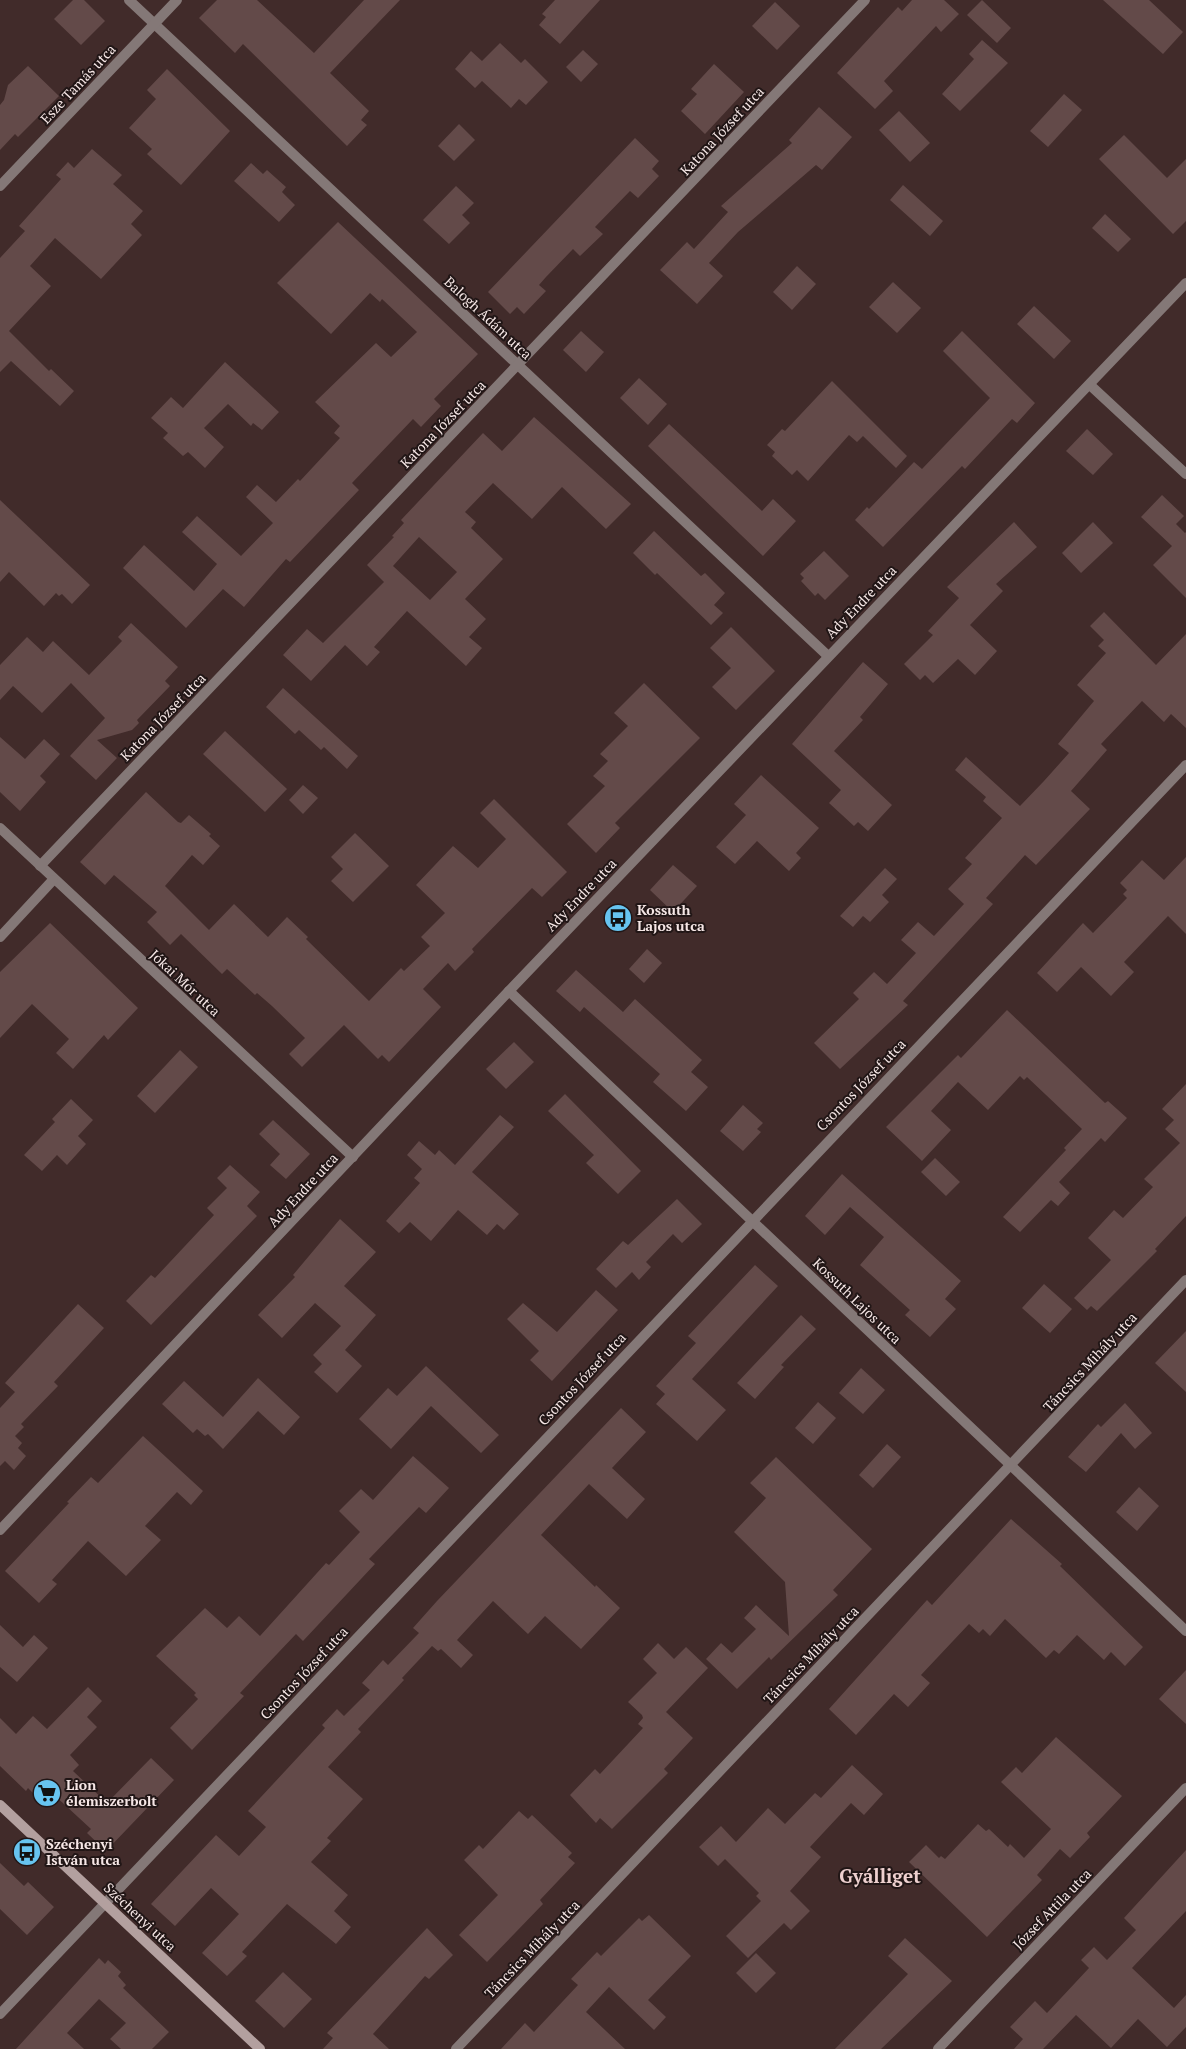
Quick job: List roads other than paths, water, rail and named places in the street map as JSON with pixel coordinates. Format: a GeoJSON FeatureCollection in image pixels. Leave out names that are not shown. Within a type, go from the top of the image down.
{"type":"FeatureCollection","features":[{"type":"Feature","properties":{"kind":"street","name":"Balogh Ádám utca"},"geometry":{"type":"LineString","coordinates":[[129,0],[828,656]]}},
{"type":"Feature","properties":{"kind":"street","name":"Esze Tamás utca"},"geometry":{"type":"LineString","coordinates":[[0,186],[177,0]]}},
{"type":"Feature","properties":{"kind":"street","name":"Katona József utca"},"geometry":{"type":"LineString","coordinates":[[40,866],[865,0]]}},
{"type":"Feature","properties":{"kind":"street","name":"Ady Endre utca"},"geometry":{"type":"LineString","coordinates":[[0,1530],[509,991],[1186,283]]}},
{"type":"Feature","properties":{"kind":"street"},"geometry":{"type":"LineString","coordinates":[[1090,385],[1186,474]]}},
{"type":"Feature","properties":{"kind":"street","name":"Csontos József utca"},"geometry":{"type":"LineString","coordinates":[[0,2014],[752,1219],[1186,765]]}},
{"type":"Feature","properties":{"kind":"street","name":"Jókai Mór utca"},"geometry":{"type":"LineString","coordinates":[[0,828],[53,880],[354,1157]]}},
{"type":"Feature","properties":{"kind":"street"},"geometry":{"type":"LineString","coordinates":[[0,937],[53,880]]}},
{"type":"Feature","properties":{"kind":"street","name":"Kossuth Lajos utca"},"geometry":{"type":"LineString","coordinates":[[509,991],[752,1219],[1009,1467],[1186,1632]]}},
{"type":"Feature","properties":{"kind":"street","name":"Táncsics Mihály utca"},"geometry":{"type":"LineString","coordinates":[[456,2049],[1186,1280]]}},
{"type":"Feature","properties":{"kind":"street","name":"József Attila utca"},"geometry":{"type":"LineString","coordinates":[[938,2049],[1186,1788]]}},
{"type":"Feature","properties":{"kind":"street","name":"Széchenyi utca"},"geometry":{"type":"LineString","coordinates":[[0,1805],[260,2049]]}},
{"type":"Feature","properties":{"kind":"place","name":"Kossuth Lajos utca"},"geometry":{"type":"Point","coordinates":[618,918]}},
{"type":"Feature","properties":{"kind":"place","name":"Lion élemiszerbolt"},"geometry":{"type":"Point","coordinates":[47,1793]}},
{"type":"Feature","properties":{"kind":"place","name":"Széchenyi István utca"},"geometry":{"type":"Point","coordinates":[27,1852]}},
{"type":"Feature","properties":{"kind":"district","name":"Gyálliget"},"geometry":{"type":"Point","coordinates":[880,1876]}}]}
